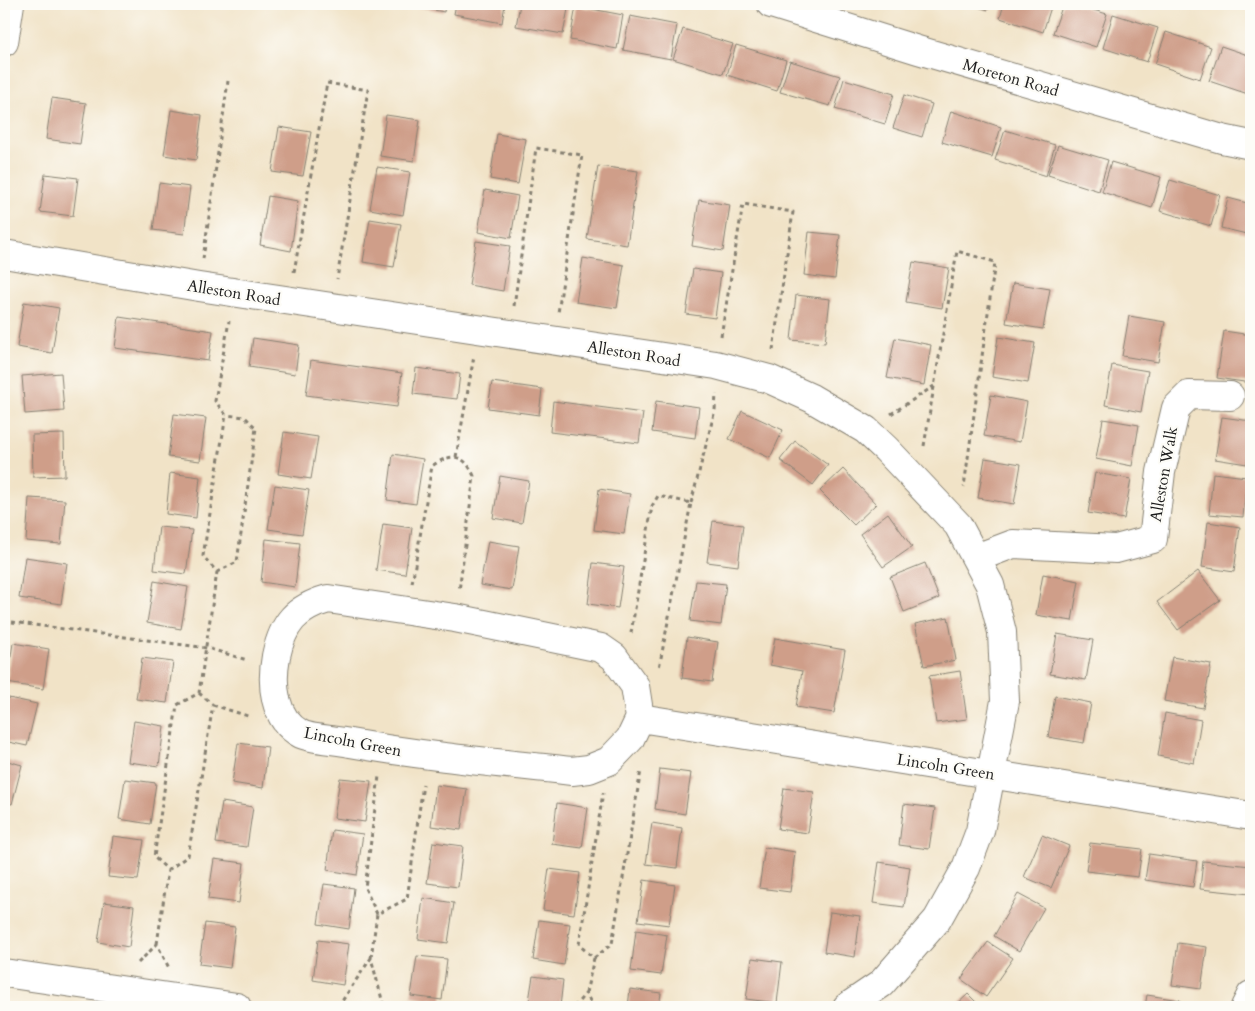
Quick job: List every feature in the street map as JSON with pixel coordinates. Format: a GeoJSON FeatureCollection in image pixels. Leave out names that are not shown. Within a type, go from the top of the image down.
{"type":"FeatureCollection","features":[{"type":"Feature","properties":{"kind":"street"},"geometry":{"type":"LineString","coordinates":[[4,42],[10,4]]}},
{"type":"Feature","properties":{"kind":"street","name":"Moreton Road"},"geometry":{"type":"LineString","coordinates":[[771,4],[927,53],[1222,139],[1251,145]]}},
{"type":"Feature","properties":{"kind":"street","name":"Alleston Road"},"geometry":{"type":"LineString","coordinates":[[4,254],[289,301],[716,365],[769,379],[811,398],[866,430],[958,525],[990,584],[1002,632],[1005,701],[993,773],[980,831],[966,868],[937,920],[881,984],[847,1007]]}},
{"type":"Feature","properties":{"kind":"street","name":"Alleston Walk"},"geometry":{"type":"LineString","coordinates":[[976,558],[1013,544],[1116,549],[1152,539],[1161,472],[1176,408],[1189,396],[1230,396]]}},
{"type":"Feature","properties":{"kind":"street","name":"Lincoln Green"},"geometry":{"type":"LineString","coordinates":[[328,599],[407,611],[455,618],[600,648],[614,657],[635,686],[640,718],[630,738],[609,761],[589,769],[572,771],[383,749],[301,734],[282,716],[274,696],[274,668],[279,642],[289,621],[308,605],[328,599]]}},
{"type":"Feature","properties":{"kind":"street","name":"Lincoln Green"},"geometry":{"type":"LineString","coordinates":[[640,718],[993,773],[1251,816]]}},
{"type":"Feature","properties":{"kind":"street"},"geometry":{"type":"LineString","coordinates":[[4,972],[223,1006]]}},
{"type":"Feature","properties":{"kind":"street"},"geometry":{"type":"LineString","coordinates":[[1245,1007],[1251,995]]}},
{"type":"Feature","properties":{"kind":"path"},"geometry":{"type":"LineString","coordinates":[[200,287],[228,81]]}},
{"type":"Feature","properties":{"kind":"path"},"geometry":{"type":"LineString","coordinates":[[289,301],[326,83],[368,90],[332,307]]}},
{"type":"Feature","properties":{"kind":"path"},"geometry":{"type":"LineString","coordinates":[[510,333],[536,148],[582,155],[554,340]]}},
{"type":"Feature","properties":{"kind":"path"},"geometry":{"type":"LineString","coordinates":[[690,503],[715,410],[716,365],[743,204],[793,212],[769,379]]}},
{"type":"Feature","properties":{"kind":"path"},"geometry":{"type":"LineString","coordinates":[[917,484],[957,251],[995,262],[958,525]]}},
{"type":"Feature","properties":{"kind":"path"},"geometry":{"type":"LineString","coordinates":[[217,572],[236,562],[256,428],[245,417],[226,415],[214,402],[235,292]]}},
{"type":"Feature","properties":{"kind":"path"},"geometry":{"type":"LineString","coordinates":[[456,457],[479,328]]}},
{"type":"Feature","properties":{"kind":"path"},"geometry":{"type":"LineString","coordinates":[[866,430],[935,386]]}},
{"type":"Feature","properties":{"kind":"path"},"geometry":{"type":"LineString","coordinates":[[199,693],[217,572],[203,556],[226,415]]}},
{"type":"Feature","properties":{"kind":"path"},"geometry":{"type":"LineString","coordinates":[[407,611],[432,466],[444,457],[456,457],[469,464],[474,476],[455,618]]}},
{"type":"Feature","properties":{"kind":"path"},"geometry":{"type":"LineString","coordinates":[[4,621],[207,648],[274,668]]}},
{"type":"Feature","properties":{"kind":"path"},"geometry":{"type":"LineString","coordinates":[[168,870],[154,857],[177,705],[199,693]]}},
{"type":"Feature","properties":{"kind":"path"},"geometry":{"type":"LineString","coordinates":[[157,944],[168,870],[188,856],[213,705],[199,693]]}},
{"type":"Feature","properties":{"kind":"path"},"geometry":{"type":"LineString","coordinates":[[383,749],[365,888],[377,914],[371,958],[384,1007]]}},
{"type":"Feature","properties":{"kind":"path"},"geometry":{"type":"LineString","coordinates":[[377,914],[407,899],[427,755]]}},
{"type":"Feature","properties":{"kind":"path"},"geometry":{"type":"LineString","coordinates":[[574,1007],[586,993],[594,958],[579,944],[609,761]]}},
{"type":"Feature","properties":{"kind":"path"},"geometry":{"type":"LineString","coordinates":[[338,1007],[371,958]]}},
{"type":"Feature","properties":{"kind":"path"},"geometry":{"type":"LineString","coordinates":[[586,993],[593,1007]]}},
{"type":"Feature","properties":{"kind":"building"},"geometry":{"type":"Polygon","coordinates":[[[402,4],[445,4],[444,12],[402,4]]]}},
{"type":"Feature","properties":{"kind":"building"},"geometry":{"type":"Polygon","coordinates":[[[456,4],[505,4],[502,23],[454,14],[456,4]]]}},
{"type":"Feature","properties":{"kind":"building"},"geometry":{"type":"Polygon","coordinates":[[[520,4],[569,4],[563,34],[516,26],[520,4]]]}},
{"type":"Feature","properties":{"kind":"building"},"geometry":{"type":"Polygon","coordinates":[[[967,4],[990,4],[988,10],[967,4]]]}},
{"type":"Feature","properties":{"kind":"building"},"geometry":{"type":"Polygon","coordinates":[[[1004,4],[1052,4],[1043,32],[1000,18],[1004,4]]]}},
{"type":"Feature","properties":{"kind":"building"},"geometry":{"type":"Polygon","coordinates":[[[1063,4],[1073,4],[1107,14],[1096,47],[1053,33],[1063,4]]]}},
{"type":"Feature","properties":{"kind":"building"},"geometry":{"type":"Polygon","coordinates":[[[576,6],[623,15],[617,49],[570,40],[576,6]]]}},
{"type":"Feature","properties":{"kind":"building"},"geometry":{"type":"Polygon","coordinates":[[[1113,14],[1158,28],[1147,62],[1103,48],[1113,14]]]}},
{"type":"Feature","properties":{"kind":"building"},"geometry":{"type":"Polygon","coordinates":[[[630,16],[677,25],[671,59],[623,50],[630,16]]]}},
{"type":"Feature","properties":{"kind":"building"},"geometry":{"type":"Polygon","coordinates":[[[683,29],[733,44],[723,74],[673,59],[683,29]]]}},
{"type":"Feature","properties":{"kind":"building"},"geometry":{"type":"Polygon","coordinates":[[[1166,32],[1211,47],[1200,79],[1155,64],[1166,32]]]}},
{"type":"Feature","properties":{"kind":"building"},"geometry":{"type":"Polygon","coordinates":[[[736,45],[786,60],[777,91],[727,75],[736,45]]]}},
{"type":"Feature","properties":{"kind":"building"},"geometry":{"type":"Polygon","coordinates":[[[1221,46],[1251,56],[1251,95],[1209,81],[1221,46]]]}},
{"type":"Feature","properties":{"kind":"building"},"geometry":{"type":"Polygon","coordinates":[[[790,61],[840,76],[830,106],[780,92],[790,61]]]}},
{"type":"Feature","properties":{"kind":"building"},"geometry":{"type":"Polygon","coordinates":[[[844,79],[894,94],[885,124],[835,109],[844,79]]]}},
{"type":"Feature","properties":{"kind":"building"},"geometry":{"type":"Polygon","coordinates":[[[904,95],[932,104],[922,137],[893,128],[904,95]]]}},
{"type":"Feature","properties":{"kind":"building"},"geometry":{"type":"Polygon","coordinates":[[[52,98],[86,103],[80,144],[46,139],[52,98]]]}},
{"type":"Feature","properties":{"kind":"building"},"geometry":{"type":"Polygon","coordinates":[[[171,110],[202,115],[196,160],[164,155],[171,110]]]}},
{"type":"Feature","properties":{"kind":"building"},"geometry":{"type":"Polygon","coordinates":[[[951,111],[1001,127],[992,157],[942,142],[951,111]]]}},
{"type":"Feature","properties":{"kind":"building"},"geometry":{"type":"Polygon","coordinates":[[[386,115],[420,120],[414,161],[380,156],[386,115]]]}},
{"type":"Feature","properties":{"kind":"building"},"geometry":{"type":"Polygon","coordinates":[[[279,127],[311,132],[303,176],[272,172],[279,127]]]}},
{"type":"Feature","properties":{"kind":"building"},"geometry":{"type":"Polygon","coordinates":[[[1005,130],[1055,145],[1046,176],[995,160],[1005,130]]]}},
{"type":"Feature","properties":{"kind":"building"},"geometry":{"type":"Polygon","coordinates":[[[497,134],[526,139],[518,184],[490,179],[497,134]]]}},
{"type":"Feature","properties":{"kind":"building"},"geometry":{"type":"Polygon","coordinates":[[[1058,145],[1108,160],[1099,191],[1048,175],[1058,145]]]}},
{"type":"Feature","properties":{"kind":"building"},"geometry":{"type":"Polygon","coordinates":[[[1111,162],[1161,177],[1152,208],[1102,192],[1111,162]]]}},
{"type":"Feature","properties":{"kind":"building"},"geometry":{"type":"Polygon","coordinates":[[[598,166],[638,171],[627,245],[587,239],[598,166]]]}},
{"type":"Feature","properties":{"kind":"building"},"geometry":{"type":"Polygon","coordinates":[[[377,167],[410,172],[403,215],[370,209],[377,167]]]}},
{"type":"Feature","properties":{"kind":"building"},"geometry":{"type":"Polygon","coordinates":[[[45,174],[78,178],[73,216],[40,212],[45,174]]]}},
{"type":"Feature","properties":{"kind":"building"},"geometry":{"type":"Polygon","coordinates":[[[1170,180],[1220,195],[1211,226],[1160,211],[1170,180]]]}},
{"type":"Feature","properties":{"kind":"building"},"geometry":{"type":"Polygon","coordinates":[[[159,183],[190,187],[184,234],[153,230],[159,183]]]}},
{"type":"Feature","properties":{"kind":"building"},"geometry":{"type":"Polygon","coordinates":[[[485,190],[518,196],[511,238],[478,232],[485,190]]]}},
{"type":"Feature","properties":{"kind":"building"},"geometry":{"type":"Polygon","coordinates":[[[268,196],[298,201],[291,251],[260,245],[268,196]]]}},
{"type":"Feature","properties":{"kind":"building"},"geometry":{"type":"Polygon","coordinates":[[[1228,198],[1251,204],[1251,235],[1221,228],[1228,198]]]}},
{"type":"Feature","properties":{"kind":"building"},"geometry":{"type":"Polygon","coordinates":[[[699,200],[730,205],[723,251],[692,246],[699,200]]]}},
{"type":"Feature","properties":{"kind":"building"},"geometry":{"type":"Polygon","coordinates":[[[370,219],[401,224],[394,267],[363,262],[370,219]]]}},
{"type":"Feature","properties":{"kind":"building"},"geometry":{"type":"Polygon","coordinates":[[[809,232],[840,235],[835,279],[804,275],[809,232]]]}},
{"type":"Feature","properties":{"kind":"building"},"geometry":{"type":"Polygon","coordinates":[[[476,241],[510,246],[503,291],[469,285],[476,241]]]}},
{"type":"Feature","properties":{"kind":"building"},"geometry":{"type":"Polygon","coordinates":[[[583,258],[624,265],[617,308],[576,302],[583,258]]]}},
{"type":"Feature","properties":{"kind":"building"},"geometry":{"type":"Polygon","coordinates":[[[913,262],[949,268],[942,308],[906,302],[913,262]]]}},
{"type":"Feature","properties":{"kind":"building"},"geometry":{"type":"Polygon","coordinates":[[[693,269],[721,273],[715,318],[686,314],[693,269]]]}},
{"type":"Feature","properties":{"kind":"building"},"geometry":{"type":"Polygon","coordinates":[[[1013,283],[1050,289],[1043,329],[1006,323],[1013,283]]]}},
{"type":"Feature","properties":{"kind":"building"},"geometry":{"type":"Polygon","coordinates":[[[796,295],[830,299],[825,343],[791,340],[796,295]]]}},
{"type":"Feature","properties":{"kind":"building"},"geometry":{"type":"Polygon","coordinates":[[[24,302],[59,308],[52,353],[17,347],[24,302]]]}},
{"type":"Feature","properties":{"kind":"building"},"geometry":{"type":"Polygon","coordinates":[[[1129,316],[1165,322],[1158,362],[1122,356],[1129,316]]]}},
{"type":"Feature","properties":{"kind":"building"},"geometry":{"type":"Polygon","coordinates":[[[119,317],[213,331],[208,361],[115,348],[119,317]]]}},
{"type":"Feature","properties":{"kind":"building"},"geometry":{"type":"Polygon","coordinates":[[[1224,331],[1251,335],[1251,383],[1217,378],[1224,331]]]}},
{"type":"Feature","properties":{"kind":"building"},"geometry":{"type":"Polygon","coordinates":[[[998,337],[1035,343],[1028,383],[992,377],[998,337]]]}},
{"type":"Feature","properties":{"kind":"building"},"geometry":{"type":"Polygon","coordinates":[[[253,338],[299,345],[295,374],[249,367],[253,338]]]}},
{"type":"Feature","properties":{"kind":"building"},"geometry":{"type":"Polygon","coordinates":[[[895,338],[931,345],[924,385],[887,378],[895,338]]]}},
{"type":"Feature","properties":{"kind":"building"},"geometry":{"type":"Polygon","coordinates":[[[311,360],[402,373],[397,407],[306,395],[311,360]]]}},
{"type":"Feature","properties":{"kind":"building"},"geometry":{"type":"Polygon","coordinates":[[[1112,365],[1148,371],[1141,412],[1105,405],[1112,365]]]}},
{"type":"Feature","properties":{"kind":"building"},"geometry":{"type":"Polygon","coordinates":[[[416,368],[460,374],[457,399],[413,394],[416,368]]]}},
{"type":"Feature","properties":{"kind":"building"},"geometry":{"type":"Polygon","coordinates":[[[61,373],[64,411],[25,414],[22,376],[61,373]]]}},
{"type":"Feature","properties":{"kind":"building"},"geometry":{"type":"Polygon","coordinates":[[[492,382],[542,389],[539,415],[488,408],[492,382]]]}},
{"type":"Feature","properties":{"kind":"building"},"geometry":{"type":"Polygon","coordinates":[[[991,395],[1027,402],[1020,442],[984,436],[991,395]]]}},
{"type":"Feature","properties":{"kind":"building"},"geometry":{"type":"Polygon","coordinates":[[[553,401],[643,413],[639,443],[550,432],[553,401]]]}},
{"type":"Feature","properties":{"kind":"building"},"geometry":{"type":"Polygon","coordinates":[[[656,401],[699,407],[695,438],[652,432],[656,401]]]}},
{"type":"Feature","properties":{"kind":"building"},"geometry":{"type":"Polygon","coordinates":[[[742,411],[783,430],[770,458],[729,439],[742,411]]]}},
{"type":"Feature","properties":{"kind":"building"},"geometry":{"type":"Polygon","coordinates":[[[174,414],[206,418],[200,461],[168,457],[174,414]]]}},
{"type":"Feature","properties":{"kind":"building"},"geometry":{"type":"Polygon","coordinates":[[[1222,417],[1251,421],[1247,464],[1215,459],[1222,417]]]}},
{"type":"Feature","properties":{"kind":"building"},"geometry":{"type":"Polygon","coordinates":[[[1103,419],[1139,425],[1132,466],[1096,459],[1103,419]]]}},
{"type":"Feature","properties":{"kind":"building"},"geometry":{"type":"Polygon","coordinates":[[[284,432],[318,437],[311,479],[278,474],[284,432]]]}},
{"type":"Feature","properties":{"kind":"building"},"geometry":{"type":"Polygon","coordinates":[[[64,434],[65,476],[33,477],[32,435],[64,434]]]}},
{"type":"Feature","properties":{"kind":"building"},"geometry":{"type":"Polygon","coordinates":[[[795,441],[828,465],[813,485],[780,460],[795,441]]]}},
{"type":"Feature","properties":{"kind":"building"},"geometry":{"type":"Polygon","coordinates":[[[393,454],[423,459],[416,504],[387,500],[393,454]]]}},
{"type":"Feature","properties":{"kind":"building"},"geometry":{"type":"Polygon","coordinates":[[[985,458],[1021,464],[1014,504],[978,498],[985,458]]]}},
{"type":"Feature","properties":{"kind":"building"},"geometry":{"type":"Polygon","coordinates":[[[843,469],[876,504],[854,525],[820,491],[843,469]]]}},
{"type":"Feature","properties":{"kind":"building"},"geometry":{"type":"Polygon","coordinates":[[[170,473],[200,477],[196,518],[166,514],[170,473]]]}},
{"type":"Feature","properties":{"kind":"building"},"geometry":{"type":"Polygon","coordinates":[[[1095,473],[1131,479],[1124,519],[1088,513],[1095,473]]]}},
{"type":"Feature","properties":{"kind":"building"},"geometry":{"type":"Polygon","coordinates":[[[1213,473],[1247,477],[1243,517],[1209,514],[1213,473]]]}},
{"type":"Feature","properties":{"kind":"building"},"geometry":{"type":"Polygon","coordinates":[[[500,476],[529,481],[522,523],[493,518],[500,476]]]}},
{"type":"Feature","properties":{"kind":"building"},"geometry":{"type":"Polygon","coordinates":[[[275,485],[309,490],[302,534],[268,529],[275,485]]]}},
{"type":"Feature","properties":{"kind":"building"},"geometry":{"type":"Polygon","coordinates":[[[599,489],[630,494],[624,534],[594,530],[599,489]]]}},
{"type":"Feature","properties":{"kind":"building"},"geometry":{"type":"Polygon","coordinates":[[[29,498],[65,500],[61,544],[26,541],[29,498]]]}},
{"type":"Feature","properties":{"kind":"building"},"geometry":{"type":"Polygon","coordinates":[[[888,513],[912,547],[883,567],[860,534],[888,513]]]}},
{"type":"Feature","properties":{"kind":"building"},"geometry":{"type":"Polygon","coordinates":[[[713,521],[743,525],[738,566],[707,562],[713,521]]]}},
{"type":"Feature","properties":{"kind":"building"},"geometry":{"type":"Polygon","coordinates":[[[1208,522],[1240,527],[1234,572],[1202,567],[1208,522]]]}},
{"type":"Feature","properties":{"kind":"building"},"geometry":{"type":"Polygon","coordinates":[[[383,524],[412,528],[405,574],[376,570],[383,524]]]}},
{"type":"Feature","properties":{"kind":"building"},"geometry":{"type":"Polygon","coordinates":[[[159,527],[192,530],[186,574],[154,570],[159,527]]]}},
{"type":"Feature","properties":{"kind":"building"},"geometry":{"type":"Polygon","coordinates":[[[266,539],[300,543],[295,587],[261,582],[266,539]]]}},
{"type":"Feature","properties":{"kind":"building"},"geometry":{"type":"Polygon","coordinates":[[[488,541],[519,546],[512,590],[480,585],[488,541]]]}},
{"type":"Feature","properties":{"kind":"building"},"geometry":{"type":"Polygon","coordinates":[[[25,557],[67,563],[61,604],[19,598],[25,557]]]}},
{"type":"Feature","properties":{"kind":"building"},"geometry":{"type":"Polygon","coordinates":[[[593,563],[624,567],[618,608],[588,604],[593,563]]]}},
{"type":"Feature","properties":{"kind":"building"},"geometry":{"type":"Polygon","coordinates":[[[925,563],[939,598],[904,612],[890,577],[925,563]]]}},
{"type":"Feature","properties":{"kind":"building"},"geometry":{"type":"Polygon","coordinates":[[[1198,571],[1220,600],[1178,630],[1157,602],[1198,571]]]}},
{"type":"Feature","properties":{"kind":"building"},"geometry":{"type":"Polygon","coordinates":[[[1043,574],[1079,581],[1072,621],[1036,615],[1043,574]]]}},
{"type":"Feature","properties":{"kind":"building"},"geometry":{"type":"Polygon","coordinates":[[[154,581],[188,587],[181,629],[147,623],[154,581]]]}},
{"type":"Feature","properties":{"kind":"building"},"geometry":{"type":"Polygon","coordinates":[[[696,581],[726,584],[721,625],[690,621],[696,581]]]}},
{"type":"Feature","properties":{"kind":"building"},"geometry":{"type":"Polygon","coordinates":[[[948,617],[956,660],[924,666],[915,624],[948,617]]]}},
{"type":"Feature","properties":{"kind":"building"},"geometry":{"type":"Polygon","coordinates":[[[1057,634],[1093,640],[1086,680],[1050,674],[1057,634]]]}},
{"type":"Feature","properties":{"kind":"building"},"geometry":{"type":"Polygon","coordinates":[[[687,637],[718,642],[712,682],[682,678],[687,637]]]}},
{"type":"Feature","properties":{"kind":"building"},"geometry":{"type":"Polygon","coordinates":[[[775,638],[845,650],[834,713],[796,707],[802,671],[770,665],[775,638]]]}},
{"type":"Feature","properties":{"kind":"building"},"geometry":{"type":"Polygon","coordinates":[[[13,643],[49,649],[43,689],[7,683],[13,643]]]}},
{"type":"Feature","properties":{"kind":"building"},"geometry":{"type":"Polygon","coordinates":[[[1172,657],[1211,664],[1203,708],[1164,701],[1172,657]]]}},
{"type":"Feature","properties":{"kind":"building"},"geometry":{"type":"Polygon","coordinates":[[[142,658],[173,662],[167,703],[136,699],[142,658]]]}},
{"type":"Feature","properties":{"kind":"building"},"geometry":{"type":"Polygon","coordinates":[[[960,671],[967,719],[936,723],[929,676],[960,671]]]}},
{"type":"Feature","properties":{"kind":"building"},"geometry":{"type":"Polygon","coordinates":[[[1055,696],[1091,703],[1084,743],[1048,737],[1055,696]]]}},
{"type":"Feature","properties":{"kind":"building"},"geometry":{"type":"Polygon","coordinates":[[[4,697],[37,704],[27,746],[4,741],[4,697]]]}},
{"type":"Feature","properties":{"kind":"building"},"geometry":{"type":"Polygon","coordinates":[[[1165,713],[1201,720],[1194,763],[1158,756],[1165,713]]]}},
{"type":"Feature","properties":{"kind":"building"},"geometry":{"type":"Polygon","coordinates":[[[134,721],[164,726],[159,766],[128,762],[134,721]]]}},
{"type":"Feature","properties":{"kind":"building"},"geometry":{"type":"Polygon","coordinates":[[[238,743],[268,747],[263,788],[232,783],[238,743]]]}},
{"type":"Feature","properties":{"kind":"building"},"geometry":{"type":"Polygon","coordinates":[[[4,760],[22,765],[12,804],[4,802],[4,760]]]}},
{"type":"Feature","properties":{"kind":"building"},"geometry":{"type":"Polygon","coordinates":[[[660,769],[691,773],[685,814],[655,809],[660,769]]]}},
{"type":"Feature","properties":{"kind":"building"},"geometry":{"type":"Polygon","coordinates":[[[340,778],[371,781],[365,822],[334,818],[340,778]]]}},
{"type":"Feature","properties":{"kind":"building"},"geometry":{"type":"Polygon","coordinates":[[[125,779],[156,783],[150,824],[119,819],[125,779]]]}},
{"type":"Feature","properties":{"kind":"building"},"geometry":{"type":"Polygon","coordinates":[[[436,785],[467,789],[461,830],[431,826],[436,785]]]}},
{"type":"Feature","properties":{"kind":"building"},"geometry":{"type":"Polygon","coordinates":[[[784,788],[814,792],[808,833],[778,829],[784,788]]]}},
{"type":"Feature","properties":{"kind":"building"},"geometry":{"type":"Polygon","coordinates":[[[222,802],[253,807],[247,847],[216,843],[222,802]]]}},
{"type":"Feature","properties":{"kind":"building"},"geometry":{"type":"Polygon","coordinates":[[[557,803],[588,808],[582,848],[552,844],[557,803]]]}},
{"type":"Feature","properties":{"kind":"building"},"geometry":{"type":"Polygon","coordinates":[[[904,804],[935,808],[929,849],[899,845],[904,804]]]}},
{"type":"Feature","properties":{"kind":"building"},"geometry":{"type":"Polygon","coordinates":[[[652,823],[682,828],[677,868],[646,864],[652,823]]]}},
{"type":"Feature","properties":{"kind":"building"},"geometry":{"type":"Polygon","coordinates":[[[332,830],[363,834],[357,875],[327,870],[332,830]]]}},
{"type":"Feature","properties":{"kind":"building"},"geometry":{"type":"Polygon","coordinates":[[[1042,835],[1069,846],[1051,888],[1024,877],[1042,835]]]}},
{"type":"Feature","properties":{"kind":"building"},"geometry":{"type":"Polygon","coordinates":[[[113,836],[144,840],[138,880],[108,877],[113,836]]]}},
{"type":"Feature","properties":{"kind":"building"},"geometry":{"type":"Polygon","coordinates":[[[433,842],[463,846],[458,887],[427,883],[433,842]]]}},
{"type":"Feature","properties":{"kind":"building"},"geometry":{"type":"Polygon","coordinates":[[[1090,843],[1142,849],[1138,877],[1086,871],[1090,843]]]}},
{"type":"Feature","properties":{"kind":"building"},"geometry":{"type":"Polygon","coordinates":[[[765,847],[795,852],[790,892],[759,888],[765,847]]]}},
{"type":"Feature","properties":{"kind":"building"},"geometry":{"type":"Polygon","coordinates":[[[1149,854],[1197,861],[1193,887],[1145,880],[1149,854]]]}},
{"type":"Feature","properties":{"kind":"building"},"geometry":{"type":"Polygon","coordinates":[[[214,859],[244,863],[239,903],[208,899],[214,859]]]}},
{"type":"Feature","properties":{"kind":"building"},"geometry":{"type":"Polygon","coordinates":[[[1203,861],[1251,866],[1250,894],[1200,889],[1203,861]]]}},
{"type":"Feature","properties":{"kind":"building"},"geometry":{"type":"Polygon","coordinates":[[[879,862],[910,867],[904,907],[873,903],[879,862]]]}},
{"type":"Feature","properties":{"kind":"building"},"geometry":{"type":"Polygon","coordinates":[[[549,869],[580,873],[574,914],[543,910],[549,869]]]}},
{"type":"Feature","properties":{"kind":"building"},"geometry":{"type":"Polygon","coordinates":[[[644,880],[675,885],[669,925],[638,921],[644,880]]]}},
{"type":"Feature","properties":{"kind":"building"},"geometry":{"type":"Polygon","coordinates":[[[324,884],[354,888],[349,929],[318,924],[324,884]]]}},
{"type":"Feature","properties":{"kind":"building"},"geometry":{"type":"Polygon","coordinates":[[[1018,894],[1044,908],[1019,951],[994,936],[1018,894]]]}},
{"type":"Feature","properties":{"kind":"building"},"geometry":{"type":"Polygon","coordinates":[[[423,898],[454,903],[448,943],[418,939],[423,898]]]}},
{"type":"Feature","properties":{"kind":"building"},"geometry":{"type":"Polygon","coordinates":[[[104,902],[134,906],[129,947],[98,942],[104,902]]]}},
{"type":"Feature","properties":{"kind":"building"},"geometry":{"type":"Polygon","coordinates":[[[830,912],[860,916],[855,957],[824,952],[830,912]]]}},
{"type":"Feature","properties":{"kind":"building"},"geometry":{"type":"Polygon","coordinates":[[[539,920],[570,924],[564,965],[533,960],[539,920]]]}},
{"type":"Feature","properties":{"kind":"building"},"geometry":{"type":"Polygon","coordinates":[[[205,923],[235,927],[230,968],[199,964],[205,923]]]}},
{"type":"Feature","properties":{"kind":"building"},"geometry":{"type":"Polygon","coordinates":[[[636,930],[667,935],[661,975],[631,971],[636,930]]]}},
{"type":"Feature","properties":{"kind":"building"},"geometry":{"type":"Polygon","coordinates":[[[318,940],[349,944],[343,985],[313,980],[318,940]]]}},
{"type":"Feature","properties":{"kind":"building"},"geometry":{"type":"Polygon","coordinates":[[[988,942],[1013,958],[986,997],[961,979],[988,942]]]}},
{"type":"Feature","properties":{"kind":"building"},"geometry":{"type":"Polygon","coordinates":[[[1178,943],[1207,947],[1201,989],[1172,985],[1178,943]]]}},
{"type":"Feature","properties":{"kind":"building"},"geometry":{"type":"Polygon","coordinates":[[[417,956],[447,959],[442,1000],[411,996],[417,956]]]}},
{"type":"Feature","properties":{"kind":"building"},"geometry":{"type":"Polygon","coordinates":[[[752,958],[782,962],[777,1003],[746,999],[752,958]]]}},
{"type":"Feature","properties":{"kind":"building"},"geometry":{"type":"Polygon","coordinates":[[[533,976],[563,980],[560,1007],[528,1007],[533,976]]]}},
{"type":"Feature","properties":{"kind":"building"},"geometry":{"type":"Polygon","coordinates":[[[630,989],[661,993],[659,1007],[628,1007],[630,989]]]}},
{"type":"Feature","properties":{"kind":"building"},"geometry":{"type":"Polygon","coordinates":[[[968,994],[981,1007],[954,1007],[968,994]]]}},
{"type":"Feature","properties":{"kind":"building"},"geometry":{"type":"Polygon","coordinates":[[[1147,995],[1180,1000],[1179,1007],[1145,1007],[1147,995]]]}}]}
